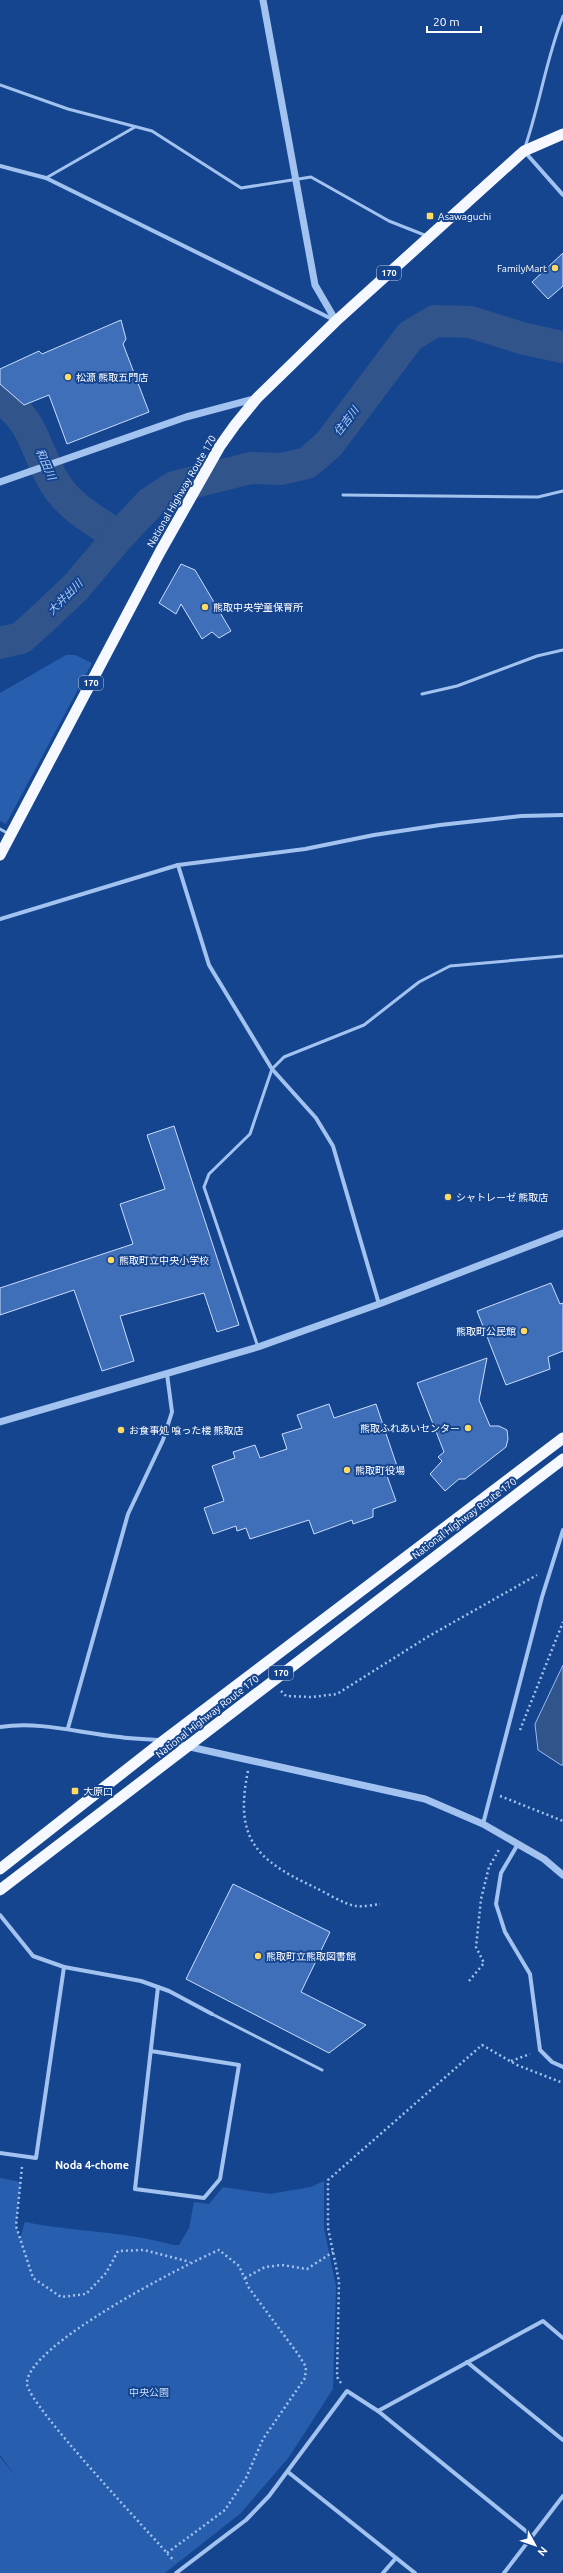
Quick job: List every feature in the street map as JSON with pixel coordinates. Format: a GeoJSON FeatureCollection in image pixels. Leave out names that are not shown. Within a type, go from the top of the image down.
{"type":"FeatureCollection","features":[{"type":"Feature","properties":{"kind":"highway","name":"National Highway Route 170"},"geometry":{"type":"LineString","coordinates":[[0,855],[160,552],[220,446],[257,398],[336,321],[524,151],[563,134]]}},
{"type":"Feature","properties":{"kind":"highway","name":"National Highway Route 170"},"geometry":{"type":"LineString","coordinates":[[0,1869],[163,1741],[563,1438]]}},
{"type":"Feature","properties":{"kind":"highway","name":"National Highway Route 170"},"geometry":{"type":"LineString","coordinates":[[0,1890],[188,1747],[271,1681],[563,1459]]}},
{"type":"Feature","properties":{"kind":"street"},"geometry":{"type":"LineString","coordinates":[[263,0],[315,285],[336,321]]}},
{"type":"Feature","properties":{"kind":"street"},"geometry":{"type":"LineString","coordinates":[[524,151],[563,195]]}},
{"type":"Feature","properties":{"kind":"street"},"geometry":{"type":"LineString","coordinates":[[0,166],[46,178],[336,321]]}},
{"type":"Feature","properties":{"kind":"street"},"geometry":{"type":"LineString","coordinates":[[0,482],[186,416],[257,398]]}},
{"type":"Feature","properties":{"kind":"street"},"geometry":{"type":"LineString","coordinates":[[0,919],[178,865],[305,849],[374,834],[440,825],[521,816],[563,815]]}},
{"type":"Feature","properties":{"kind":"street"},"geometry":{"type":"LineString","coordinates":[[178,865],[209,965],[272,1069],[316,1118],[333,1146],[379,1304]]}},
{"type":"Feature","properties":{"kind":"street"},"geometry":{"type":"LineString","coordinates":[[0,1422],[258,1347],[379,1304],[563,1233]]}},
{"type":"Feature","properties":{"kind":"street"},"geometry":{"type":"LineString","coordinates":[[68,1728],[128,1514],[163,1440],[172,1412],[167,1374]]}},
{"type":"Feature","properties":{"kind":"street"},"geometry":{"type":"LineString","coordinates":[[483,1824],[551,1567],[563,1530]]}},
{"type":"Feature","properties":{"kind":"street"},"geometry":{"type":"LineString","coordinates":[[0,1727],[17,1725],[68,1728],[119,1737],[163,1741],[251,1759],[425,1799],[483,1824],[544,1859],[563,1875]]}},
{"type":"Feature","properties":{"kind":"street"},"geometry":{"type":"LineString","coordinates":[[518,1844],[501,1873],[496,1904],[504,1932],[530,1974],[540,2050],[552,2062],[563,2067]]}},
{"type":"Feature","properties":{"kind":"street"},"geometry":{"type":"LineString","coordinates":[[0,1915],[33,1956],[64,1967],[141,1981],[158,1987],[212,2014]]}},
{"type":"Feature","properties":{"kind":"street"},"geometry":{"type":"LineString","coordinates":[[0,2153],[36,2158],[64,1967]]}},
{"type":"Feature","properties":{"kind":"street"},"geometry":{"type":"LineString","coordinates":[[151,2050],[239,2066],[220,2179],[204,2198],[135,2189],[158,1987]]}},
{"type":"Feature","properties":{"kind":"street"},"geometry":{"type":"LineString","coordinates":[[378,2411],[543,2321],[563,2338]]}},
{"type":"Feature","properties":{"kind":"street"},"geometry":{"type":"LineString","coordinates":[[467,2362],[563,2440]]}},
{"type":"Feature","properties":{"kind":"street"},"geometry":{"type":"LineString","coordinates":[[176,2573],[246,2520],[288,2472],[347,2392],[378,2411],[532,2536]]}},
{"type":"Feature","properties":{"kind":"street"},"geometry":{"type":"LineString","coordinates":[[288,2472],[415,2573]]}},
{"type":"Feature","properties":{"kind":"street"},"geometry":{"type":"LineString","coordinates":[[504,2573],[563,2496]]}},
{"type":"Feature","properties":{"kind":"street"},"geometry":{"type":"LineString","coordinates":[[383,2573],[396,2558]]}},
{"type":"Feature","properties":{"kind":"lane"},"geometry":{"type":"LineString","coordinates":[[524,151],[533,126],[549,55],[563,16]]}},
{"type":"Feature","properties":{"kind":"lane"},"geometry":{"type":"LineString","coordinates":[[0,85],[68,109],[152,131],[241,188],[311,177],[389,221],[429,237]]}},
{"type":"Feature","properties":{"kind":"lane"},"geometry":{"type":"LineString","coordinates":[[46,178],[135,127]]}},
{"type":"Feature","properties":{"kind":"lane"},"geometry":{"type":"LineString","coordinates":[[343,494],[538,497],[563,491]]}},
{"type":"Feature","properties":{"kind":"lane"},"geometry":{"type":"LineString","coordinates":[[422,694],[457,686],[537,656],[563,650]]}},
{"type":"Feature","properties":{"kind":"lane"},"geometry":{"type":"LineString","coordinates":[[0,830],[11,835]]}},
{"type":"Feature","properties":{"kind":"lane"},"geometry":{"type":"LineString","coordinates":[[258,1347],[204,1187],[209,1174],[250,1134],[272,1069],[284,1057],[364,1025],[419,982],[450,966],[563,956]]}},
{"type":"Feature","properties":{"kind":"lane"},"geometry":{"type":"LineString","coordinates":[[212,2014],[322,2070]]}},
{"type":"Feature","properties":{"kind":"path"},"geometry":{"type":"LineString","coordinates":[[271,1681],[286,1696],[312,1697],[336,1694],[429,1636],[551,1567]]}},
{"type":"Feature","properties":{"kind":"path"},"geometry":{"type":"LineString","coordinates":[[517,1737],[563,1622]]}},
{"type":"Feature","properties":{"kind":"path"},"geometry":{"type":"LineString","coordinates":[[251,1759],[245,1787],[244,1809],[247,1832],[256,1850],[288,1875],[355,1907],[380,1904]]}},
{"type":"Feature","properties":{"kind":"path"},"geometry":{"type":"LineString","coordinates":[[496,1794],[563,1821]]}},
{"type":"Feature","properties":{"kind":"path"},"geometry":{"type":"LineString","coordinates":[[469,1981],[484,1963],[476,1947],[480,1909]]}},
{"type":"Feature","properties":{"kind":"path"},"geometry":{"type":"LineString","coordinates":[[347,2392],[337,2377],[339,2282],[328,2228],[328,2180],[482,2044],[510,2061],[563,2083]]}},
{"type":"Feature","properties":{"kind":"path"},"geometry":{"type":"LineString","coordinates":[[510,2061],[540,2050]]}},
{"type":"Feature","properties":{"kind":"path"},"geometry":{"type":"LineString","coordinates":[[24,2156],[16,2226],[33,2278],[61,2297],[86,2294],[106,2273],[118,2251],[144,2250],[190,2262]]}},
{"type":"Feature","properties":{"kind":"path"},"geometry":{"type":"LineString","coordinates":[[219,2250],[240,2266],[245,2278],[249,2288],[306,2367],[305,2378],[264,2439],[246,2478],[225,2510],[167,2553],[90,2467],[35,2400],[27,2385],[29,2372],[46,2352],[132,2294],[190,2262],[219,2250]]}},
{"type":"Feature","properties":{"kind":"path"},"geometry":{"type":"LineString","coordinates":[[245,2278],[265,2267],[282,2265],[307,2269],[333,2252]]}},
{"type":"Feature","properties":{"kind":"green space"},"geometry":{"type":"Polygon","coordinates":[[[66,655],[75,655],[92,663],[6,824],[0,821],[0,693],[66,655]]]}},
{"type":"Feature","properties":{"kind":"green space","name":"中央公園"},"geometry":{"type":"Polygon","coordinates":[[[0,2178],[21,2182],[16,2226],[20,2239],[25,2222],[62,2228],[118,2234],[155,2240],[173,2245],[179,2245],[189,2228],[194,2202],[209,2204],[223,2187],[270,2194],[311,2187],[324,2181],[324,2228],[336,2286],[333,2389],[289,2457],[241,2513],[165,2573],[0,2573],[0,2457],[17,2478],[0,2455],[0,2178]]]}},
{"type":"Feature","properties":{"kind":"shaded area"},"geometry":{"type":"Polygon","coordinates":[[[563,1665],[563,1765],[561,1765],[538,1750],[535,1724],[563,1665]]]}},
{"type":"Feature","properties":{"kind":"building","name":"FamilyMart"},"geometry":{"type":"Polygon","coordinates":[[[563,253],[563,286],[548,299],[532,282],[563,253]]]}},
{"type":"Feature","properties":{"kind":"building","name":"松源 熊取五門店"},"geometry":{"type":"Polygon","coordinates":[[[121,320],[126,339],[123,344],[149,412],[67,444],[49,395],[24,405],[0,384],[0,369],[39,351],[42,354],[121,320]]]}},
{"type":"Feature","properties":{"kind":"building"},"geometry":{"type":"Polygon","coordinates":[[[181,564],[195,570],[231,631],[219,638],[212,632],[202,639],[181,604],[176,614],[159,603],[181,564]]]}},
{"type":"Feature","properties":{"kind":"building"},"geometry":{"type":"Polygon","coordinates":[[[174,1126],[239,1325],[217,1332],[204,1293],[120,1316],[134,1361],[102,1371],[74,1290],[0,1315],[0,1288],[133,1244],[120,1204],[165,1189],[147,1135],[174,1126]]]}},
{"type":"Feature","properties":{"kind":"building","name":"熊取町公民館"},"geometry":{"type":"Polygon","coordinates":[[[551,1283],[560,1304],[563,1303],[563,1351],[548,1357],[550,1369],[506,1385],[477,1311],[551,1283]]]}},
{"type":"Feature","properties":{"kind":"building","name":"熊取ふれあいセンター"},"geometry":{"type":"Polygon","coordinates":[[[487,1358],[479,1400],[490,1426],[499,1426],[507,1430],[508,1439],[506,1447],[465,1479],[459,1479],[445,1491],[430,1474],[442,1461],[438,1457],[444,1452],[417,1383],[487,1358]]]}},
{"type":"Feature","properties":{"kind":"building","name":"熊取町役場"},"geometry":{"type":"Polygon","coordinates":[[[329,1404],[334,1418],[376,1404],[398,1469],[386,1473],[396,1501],[373,1509],[373,1517],[353,1524],[352,1520],[314,1534],[309,1520],[250,1539],[246,1528],[237,1531],[236,1526],[213,1534],[204,1508],[224,1501],[212,1466],[235,1458],[233,1452],[255,1445],[260,1458],[287,1449],[282,1434],[302,1428],[297,1415],[329,1404]]]}},
{"type":"Feature","properties":{"kind":"building","name":"熊取町立熊取図書館"},"geometry":{"type":"Polygon","coordinates":[[[233,1884],[330,1932],[301,1992],[366,2025],[329,2053],[186,1979],[233,1884]]]}},
{"type":"Feature","properties":{"kind":"waterway","name":"住吉川"},"geometry":{"type":"LineString","coordinates":[[0,643],[21,638],[75,588],[119,536],[150,503],[174,487],[251,468],[281,469],[307,463],[329,444],[410,336],[435,321],[470,322],[525,339],[563,347]]}},
{"type":"Feature","properties":{"kind":"waterway","name":"和田川"},"geometry":{"type":"LineString","coordinates":[[0,399],[20,415],[27,425],[48,471],[60,491],[83,513],[119,536]]}},
{"type":"Feature","properties":{"kind":"place","name":"Asawaguchi"},"geometry":{"type":"Point","coordinates":[430,216]}},
{"type":"Feature","properties":{"kind":"place","name":"FamilyMart"},"geometry":{"type":"Point","coordinates":[555,268]}},
{"type":"Feature","properties":{"kind":"place","name":"松源 熊取五門店"},"geometry":{"type":"Point","coordinates":[68,377]}},
{"type":"Feature","properties":{"kind":"place","name":"熊取中央学童保育所"},"geometry":{"type":"Point","coordinates":[205,607]}},
{"type":"Feature","properties":{"kind":"place","name":"シャトレーゼ 熊取店"},"geometry":{"type":"Point","coordinates":[448,1197]}},
{"type":"Feature","properties":{"kind":"place","name":"熊取町立中央小学校"},"geometry":{"type":"Point","coordinates":[111,1260]}},
{"type":"Feature","properties":{"kind":"place","name":"熊取町公民館"},"geometry":{"type":"Point","coordinates":[524,1331]}},
{"type":"Feature","properties":{"kind":"place","name":"熊取ふれあいセンター"},"geometry":{"type":"Point","coordinates":[468,1428]}},
{"type":"Feature","properties":{"kind":"place","name":"お食事処 喰った楼 熊取店"},"geometry":{"type":"Point","coordinates":[121,1430]}},
{"type":"Feature","properties":{"kind":"place","name":"熊取町役場"},"geometry":{"type":"Point","coordinates":[347,1470]}},
{"type":"Feature","properties":{"kind":"place","name":"大原口"},"geometry":{"type":"Point","coordinates":[75,1791]}},
{"type":"Feature","properties":{"kind":"place","name":"熊取町立熊取図書館"},"geometry":{"type":"Point","coordinates":[258,1956]}},
{"type":"Feature","properties":{"kind":"district","name":"Noda 4-chome"},"geometry":{"type":"Point","coordinates":[92,2165]}},
{"type":"Feature","properties":{"kind":"water label","name":"大井出川"},"geometry":{"type":"Point","coordinates":[65,597]}}]}
